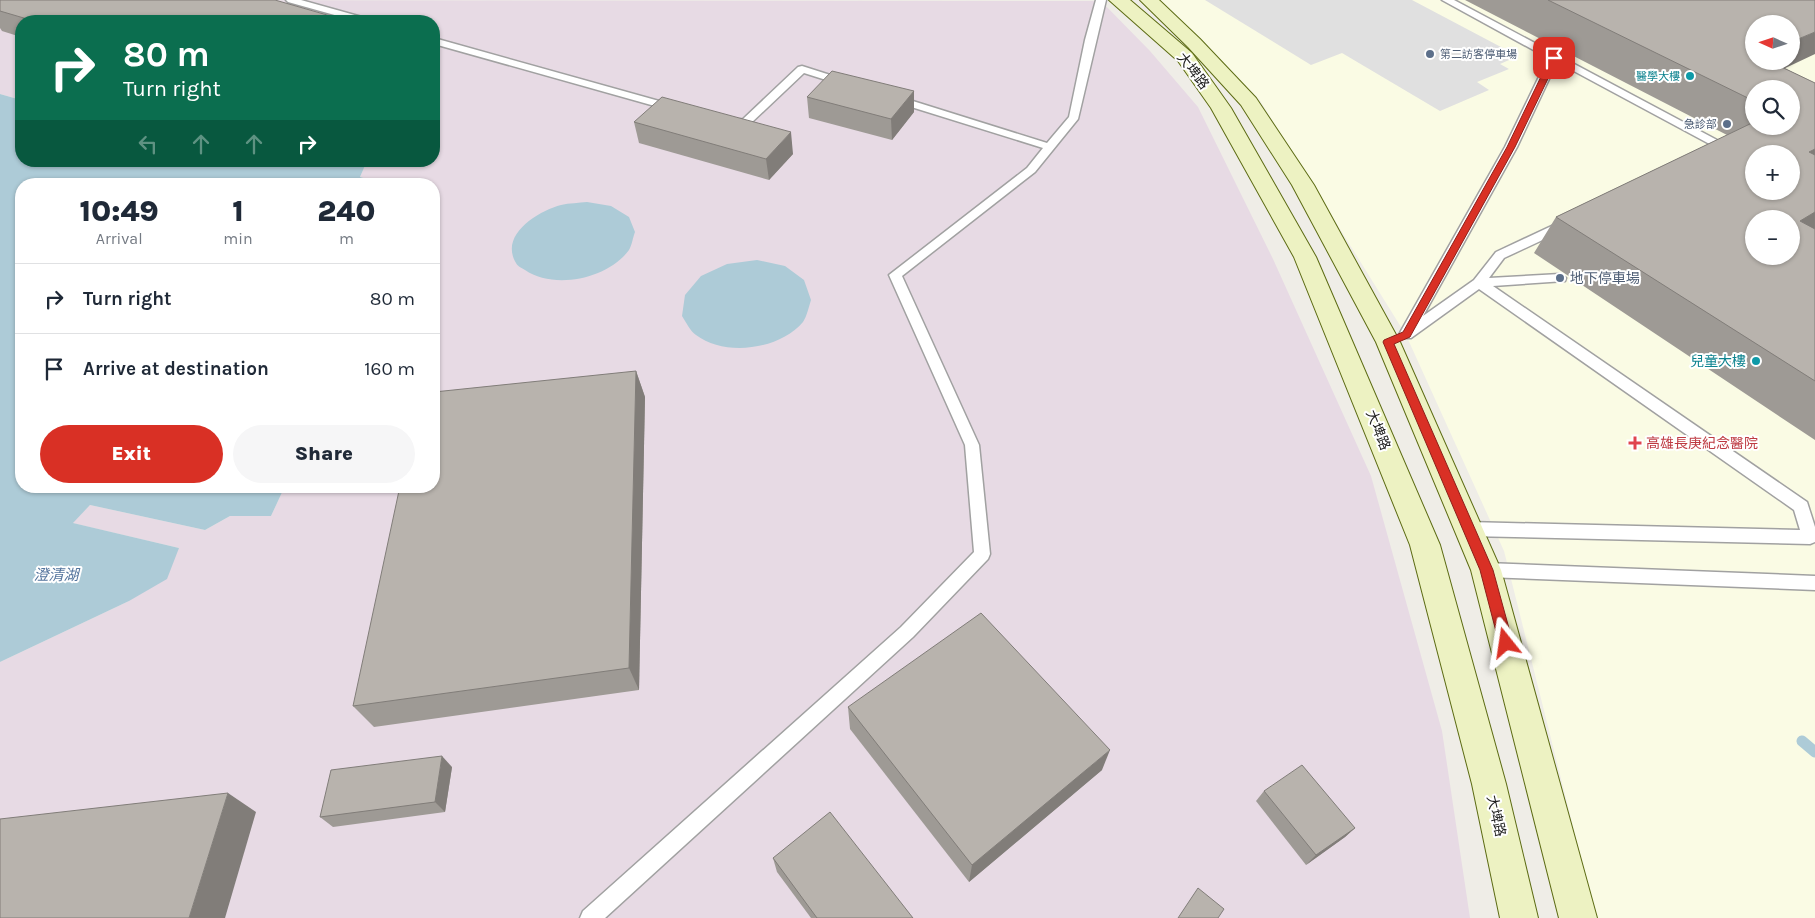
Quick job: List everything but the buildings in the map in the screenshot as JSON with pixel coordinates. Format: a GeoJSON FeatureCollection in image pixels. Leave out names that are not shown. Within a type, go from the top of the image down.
{"type":"FeatureCollection","features":[{"type":"Feature","properties":{"kind":"main road","name":"大埤路"},"geometry":{"type":"LineString","coordinates":[[1118,0],[1133,10],[1185,57],[1221,108],[1305,257],[1425,545],[1489,784],[1518,918]]}},
{"type":"Feature","properties":{"kind":"main road","name":"大埤路"},"geometry":{"type":"LineString","coordinates":[[1149,0],[1194,43],[1249,102],[1303,185],[1397,338],[1468,529],[1486,570],[1578,918]]}},
{"type":"Feature","properties":{"kind":"lane"},"geometry":{"type":"LineString","coordinates":[[291,0],[345,15]]}},
{"type":"Feature","properties":{"kind":"lane"},"geometry":{"type":"LineString","coordinates":[[590,918],[907,632],[982,554],[972,445],[895,275],[1031,170],[1074,117],[1090,40],[1101,0]]}},
{"type":"Feature","properties":{"kind":"lane"},"geometry":{"type":"LineString","coordinates":[[1447,0],[1726,148],[1709,156]]}},
{"type":"Feature","properties":{"kind":"lane"},"geometry":{"type":"LineString","coordinates":[[440,42],[686,112]]}},
{"type":"Feature","properties":{"kind":"lane"},"geometry":{"type":"LineString","coordinates":[[1397,338],[1511,147],[1554,58]]}},
{"type":"Feature","properties":{"kind":"lane"},"geometry":{"type":"LineString","coordinates":[[715,120],[724,123],[746,122],[802,69],[857,86]]}},
{"type":"Feature","properties":{"kind":"lane"},"geometry":{"type":"LineString","coordinates":[[885,95],[1050,147]]}},
{"type":"Feature","properties":{"kind":"lane"},"geometry":{"type":"LineString","coordinates":[[1397,338],[1479,283],[1500,255],[1578,218]]}},
{"type":"Feature","properties":{"kind":"lane"},"geometry":{"type":"LineString","coordinates":[[1479,283],[1560,278]]}},
{"type":"Feature","properties":{"kind":"lane"},"geometry":{"type":"LineString","coordinates":[[1468,529],[1810,537],[1801,506],[1479,283]]}},
{"type":"Feature","properties":{"kind":"lane"},"geometry":{"type":"LineString","coordinates":[[1486,570],[1815,583]]}},
{"type":"Feature","properties":{"kind":"shaded area"},"geometry":{"type":"Polygon","coordinates":[[[0,0],[1101,1],[1150,51],[1198,107],[1273,259],[1371,476],[1442,731],[1470,918],[0,918],[0,662],[129,601],[179,548],[72,523],[90,505],[205,530],[230,516],[271,516],[282,493],[440,493],[440,178],[360,177],[364,167],[440,167],[440,15],[15,15],[15,98],[0,94],[0,0]]]}},
{"type":"Feature","properties":{"kind":"shaded area","name":"高雄長庚紀念醫院"},"geometry":{"type":"Polygon","coordinates":[[[1158,0],[1815,0],[1815,918],[1596,918],[1504,551],[1406,335],[1259,99],[1158,0]]]}},
{"type":"Feature","properties":{"kind":"shaded area","name":"第二訪客停車場"},"geometry":{"type":"Polygon","coordinates":[[[1205,0],[1412,0],[1518,56],[1500,64],[1509,69],[1477,82],[1489,90],[1440,111],[1342,53],[1311,65],[1205,0]]]}},
{"type":"Feature","properties":{"kind":"water","name":"澄清湖"},"geometry":{"type":"Polygon","coordinates":[[[0,94],[15,98],[15,167],[364,167],[360,177],[363,178],[15,178],[15,493],[282,493],[271,516],[230,516],[205,530],[90,505],[73,523],[179,548],[167,579],[129,601],[0,662],[0,94]]]}},
{"type":"Feature","properties":{"kind":"water"},"geometry":{"type":"Polygon","coordinates":[[[587,202],[611,206],[629,217],[635,232],[629,250],[620,260],[595,274],[565,280],[537,276],[517,265],[512,253],[513,243],[517,234],[524,226],[532,219],[552,208],[564,204],[587,202]]]}},
{"type":"Feature","properties":{"kind":"water"},"geometry":{"type":"Polygon","coordinates":[[[757,260],[785,266],[804,280],[811,300],[803,322],[793,332],[780,339],[751,347],[736,348],[722,346],[708,342],[694,333],[682,316],[685,295],[701,276],[727,264],[757,260]]]}},
{"type":"Feature","properties":{"kind":"waterway"},"geometry":{"type":"LineString","coordinates":[[1802,741],[1815,752]]}},
{"type":"Feature","properties":{"kind":"place","name":"第二訪客停車場"},"geometry":{"type":"Point","coordinates":[1430,54]}},
{"type":"Feature","properties":{"kind":"place","name":"醫學大樓"},"geometry":{"type":"Point","coordinates":[1690,76]}},
{"type":"Feature","properties":{"kind":"place","name":"急診部"},"geometry":{"type":"Point","coordinates":[1727,124]}},
{"type":"Feature","properties":{"kind":"place","name":"地下停車場"},"geometry":{"type":"Point","coordinates":[1560,278]}},
{"type":"Feature","properties":{"kind":"place","name":"兒童大樓"},"geometry":{"type":"Point","coordinates":[1756,361]}},
{"type":"Feature","properties":{"kind":"place","name":"高雄長庚紀念醫院"},"geometry":{"type":"Point","coordinates":[1635,443]}},
{"type":"Feature","properties":{"kind":"route"},"geometry":{"type":"LineString","coordinates":[[1506,643],[1486,570],[1388,342],[1406,335],[1511,147],[1554,58]]}}]}
